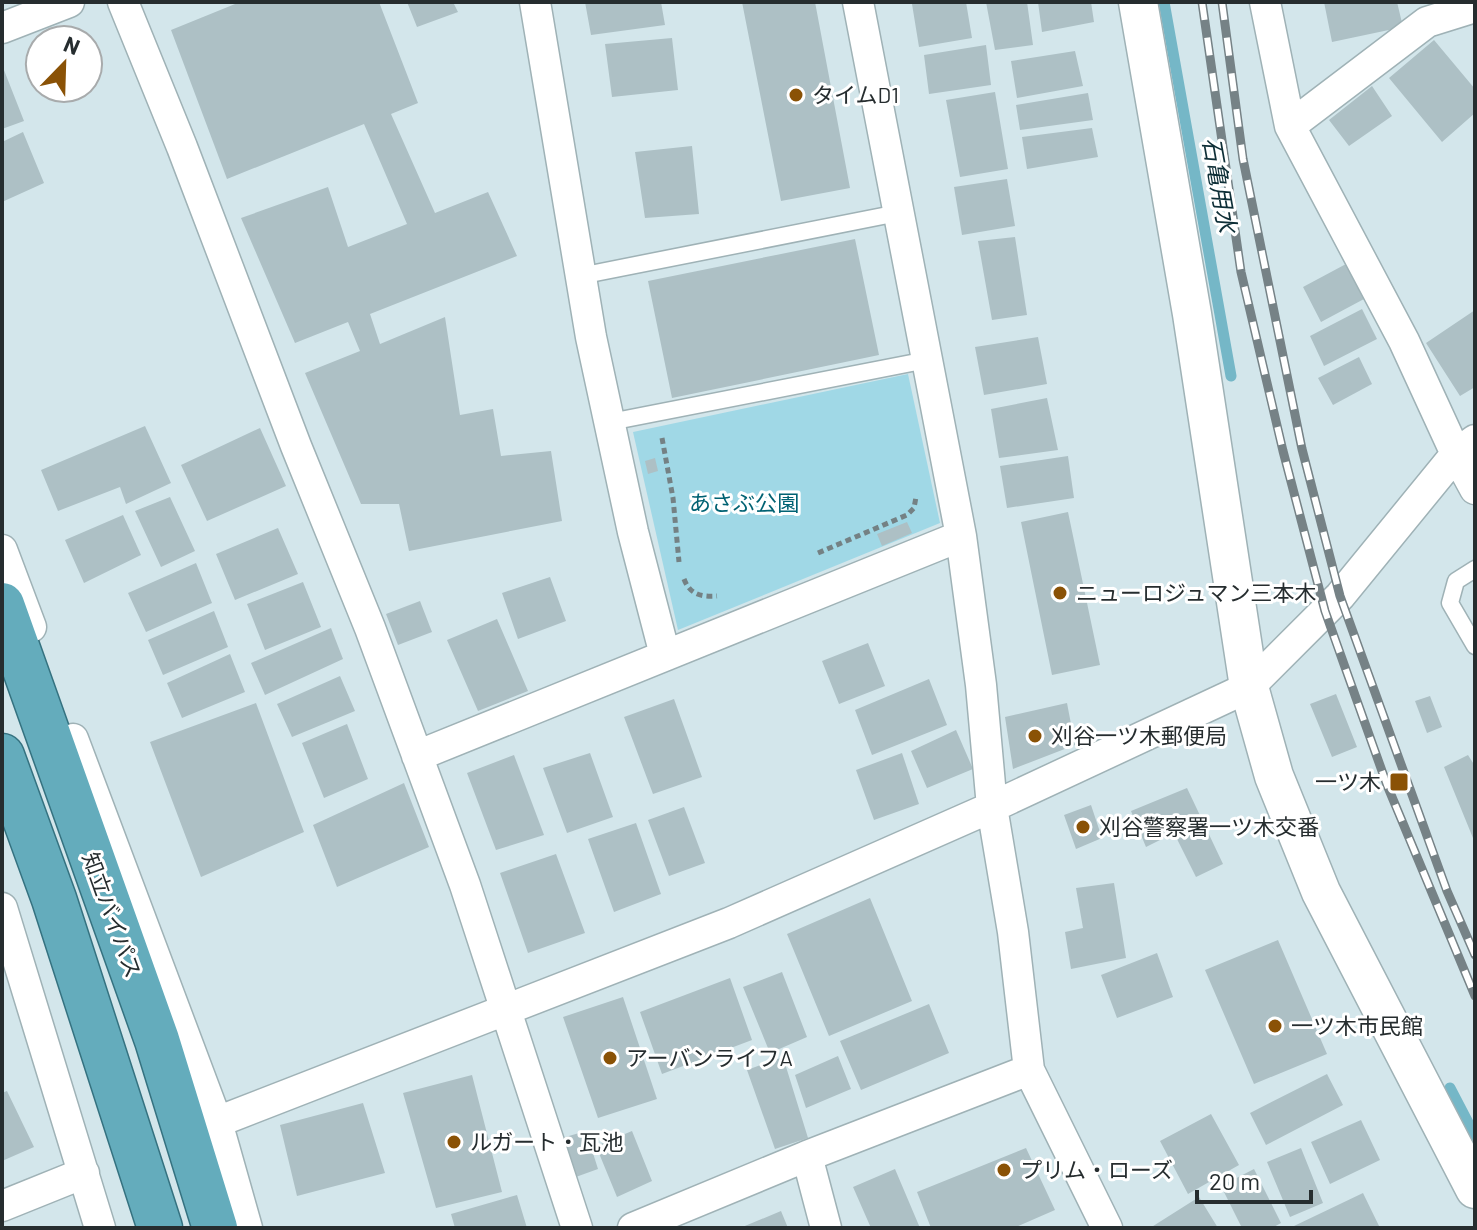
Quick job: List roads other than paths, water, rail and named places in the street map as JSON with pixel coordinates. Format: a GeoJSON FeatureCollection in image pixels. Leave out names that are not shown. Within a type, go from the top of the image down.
{"type":"FeatureCollection","features":[{"type":"Feature","properties":{"kind":"highway","name":"知立バイパス"},"geometry":{"type":"LineString","coordinates":[[2,605],[157,1040],[215,1228]]}},
{"type":"Feature","properties":{"kind":"highway"},"geometry":{"type":"LineString","coordinates":[[2,756],[54,899],[160,1228]]}},
{"type":"Feature","properties":{"kind":"street"},"geometry":{"type":"LineString","coordinates":[[2,28],[69,2]]}},
{"type":"Feature","properties":{"kind":"street"},"geometry":{"type":"LineString","coordinates":[[123,2],[370,628],[465,885],[577,1228]]}},
{"type":"Feature","properties":{"kind":"street"},"geometry":{"type":"LineString","coordinates":[[535,2],[580,276],[633,532],[665,655]]}},
{"type":"Feature","properties":{"kind":"street"},"geometry":{"type":"LineString","coordinates":[[858,2],[961,536],[981,685],[992,807],[1013,932],[1029,1070],[1107,1228]]}},
{"type":"Feature","properties":{"kind":"street"},"geometry":{"type":"LineString","coordinates":[[1138,2],[1192,314],[1249,687],[1274,776],[1321,892],[1475,1189]]}},
{"type":"Feature","properties":{"kind":"street"},"geometry":{"type":"LineString","coordinates":[[1265,2],[1290,126],[1404,341],[1466,447],[1475,489]]}},
{"type":"Feature","properties":{"kind":"street"},"geometry":{"type":"LineString","coordinates":[[1290,126],[1427,22],[1475,7]]}},
{"type":"Feature","properties":{"kind":"street"},"geometry":{"type":"LineString","coordinates":[[217,1122],[729,923],[992,807],[1249,687],[1340,596],[1466,447]]}},
{"type":"Feature","properties":{"kind":"street"},"geometry":{"type":"LineString","coordinates":[[417,756],[961,536]]}},
{"type":"Feature","properties":{"kind":"street"},"geometry":{"type":"LineString","coordinates":[[2,550],[217,1122],[247,1228]]}},
{"type":"Feature","properties":{"kind":"street"},"geometry":{"type":"LineString","coordinates":[[2,908],[100,1228]]}},
{"type":"Feature","properties":{"kind":"street"},"geometry":{"type":"LineString","coordinates":[[633,1228],[1029,1070]]}},
{"type":"Feature","properties":{"kind":"street"},"geometry":{"type":"LineString","coordinates":[[807,1156],[826,1228]]}},
{"type":"Feature","properties":{"kind":"street"},"geometry":{"type":"LineString","coordinates":[[2,1206],[84,1173]]}},
{"type":"Feature","properties":{"kind":"lane"},"geometry":{"type":"LineString","coordinates":[[580,276],[898,213]]}},
{"type":"Feature","properties":{"kind":"lane"},"geometry":{"type":"LineString","coordinates":[[610,422],[927,360]]}},
{"type":"Feature","properties":{"kind":"lane"},"geometry":{"type":"LineString","coordinates":[[1475,569],[1456,581],[1450,603],[1475,646]]}},
{"type":"Feature","properties":{"kind":"waterway","name":"石亀用水"},"geometry":{"type":"LineString","coordinates":[[1164,2],[1231,376]]}},
{"type":"Feature","properties":{"kind":"waterway","name":"石亀用水"},"geometry":{"type":"LineString","coordinates":[[1450,1088],[1475,1136]]}},
{"type":"Feature","properties":{"kind":"railway"},"geometry":{"type":"LineString","coordinates":[[1202,2],[1241,272],[1325,611],[1387,785],[1475,996]]}},
{"type":"Feature","properties":{"kind":"railway"},"geometry":{"type":"LineString","coordinates":[[1222,2],[1243,159],[1302,449],[1340,596],[1447,891],[1475,955]]}},
{"type":"Feature","properties":{"kind":"place","name":"タイムD1"},"geometry":{"type":"Point","coordinates":[796,95]}},
{"type":"Feature","properties":{"kind":"place","name":"ニューロジュマン三本木"},"geometry":{"type":"Point","coordinates":[1060,593]}},
{"type":"Feature","properties":{"kind":"place","name":"刈谷一ツ木郵便局"},"geometry":{"type":"Point","coordinates":[1035,736]}},
{"type":"Feature","properties":{"kind":"place","name":"一ツ木"},"geometry":{"type":"Point","coordinates":[1399,782]}},
{"type":"Feature","properties":{"kind":"place","name":"刈谷警察署一ツ木交番"},"geometry":{"type":"Point","coordinates":[1083,827]}},
{"type":"Feature","properties":{"kind":"place","name":"一ツ木市民館"},"geometry":{"type":"Point","coordinates":[1275,1026]}},
{"type":"Feature","properties":{"kind":"place","name":"アーバンライフA"},"geometry":{"type":"Point","coordinates":[610,1058]}},
{"type":"Feature","properties":{"kind":"place","name":"ルガート・瓦池"},"geometry":{"type":"Point","coordinates":[454,1142]}},
{"type":"Feature","properties":{"kind":"place","name":"プリム・ローズ"},"geometry":{"type":"Point","coordinates":[1004,1170]}},
{"type":"Feature","properties":{"kind":"park label","name":"あさぶ公園"},"geometry":{"type":"Point","coordinates":[744,503]}}]}
